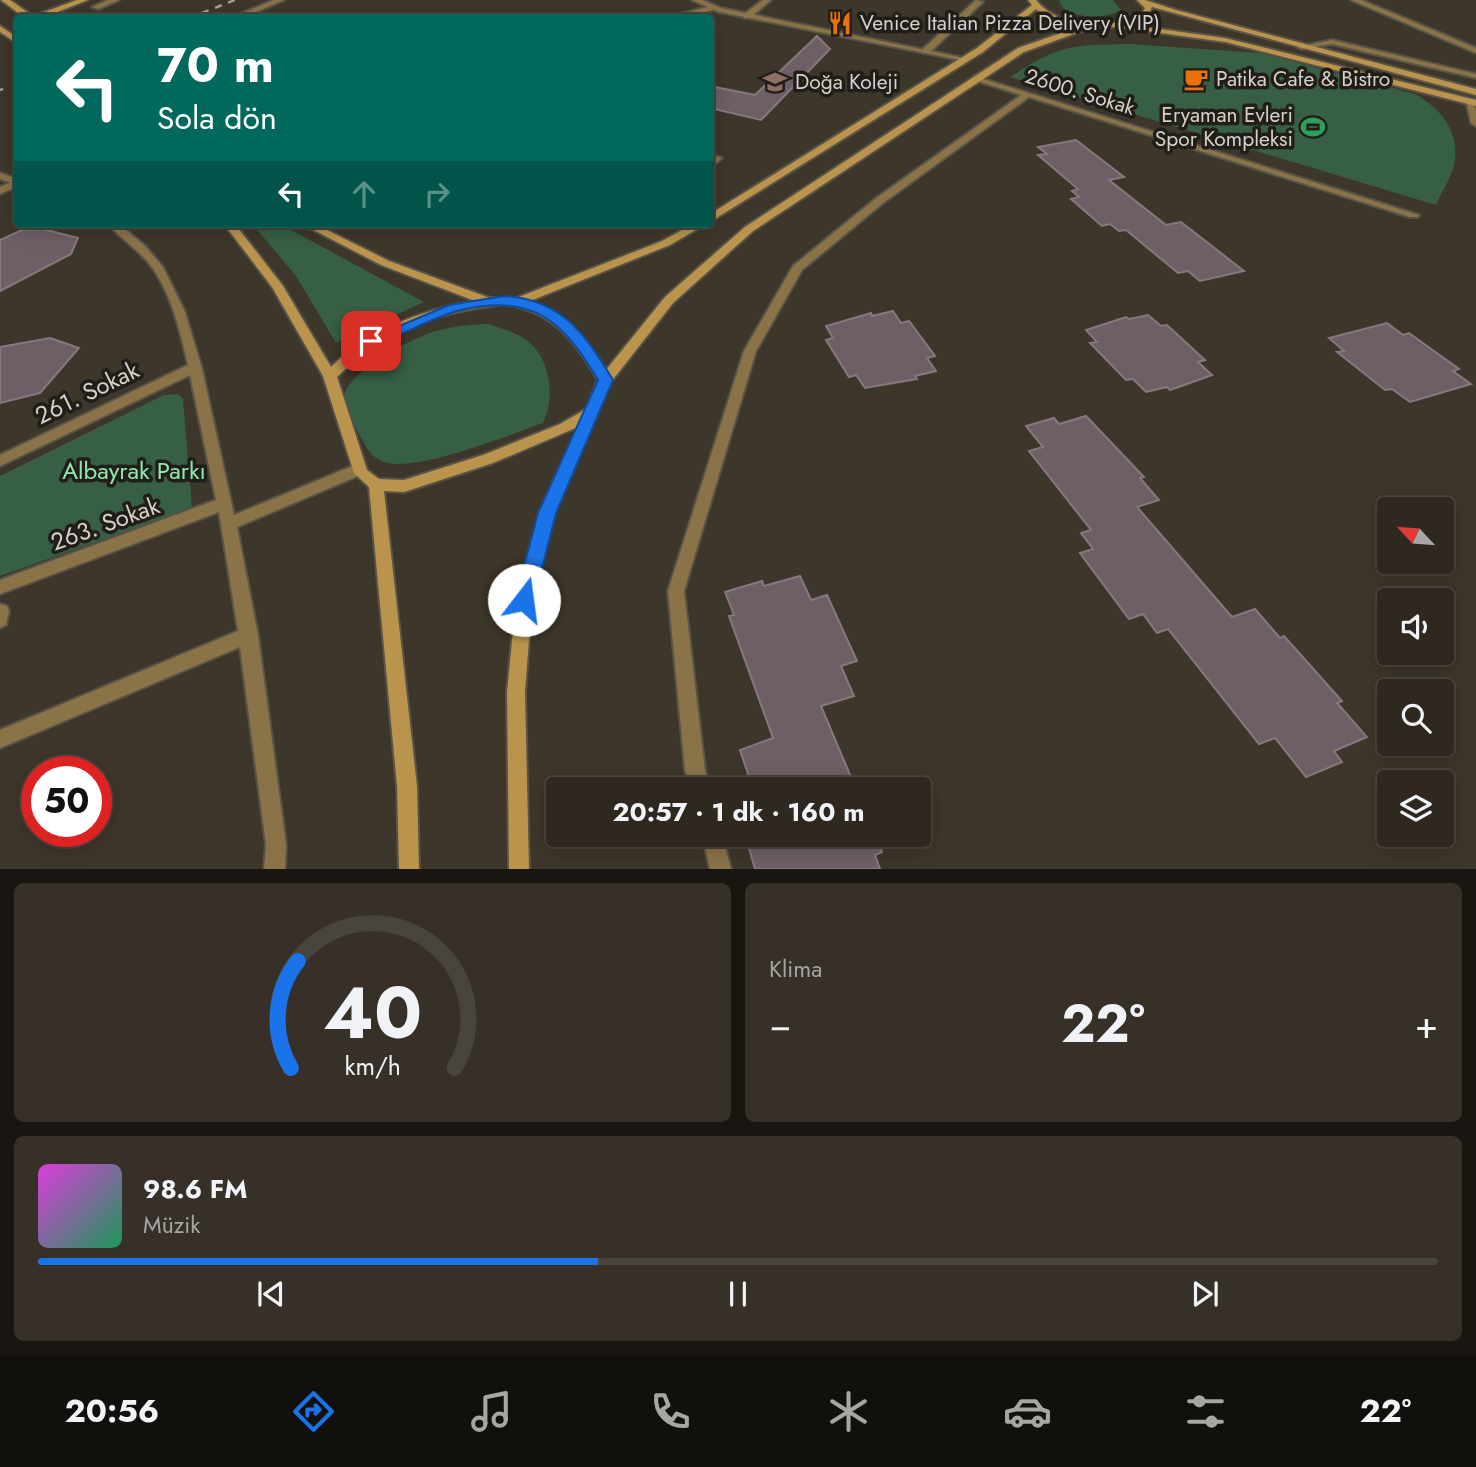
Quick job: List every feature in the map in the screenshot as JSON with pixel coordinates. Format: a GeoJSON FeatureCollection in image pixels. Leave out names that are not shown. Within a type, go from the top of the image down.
{"type":"FeatureCollection","features":[{"type":"Feature","properties":{"kind":"main road"},"geometry":{"type":"LineString","coordinates":[[5,0],[27,14]]}},
{"type":"Feature","properties":{"kind":"main road"},"geometry":{"type":"LineString","coordinates":[[44,14],[84,0]]}},
{"type":"Feature","properties":{"kind":"main road"},"geometry":{"type":"LineString","coordinates":[[1119,26],[1143,19],[1149,14],[1143,1]]}},
{"type":"Feature","properties":{"kind":"main road"},"geometry":{"type":"LineString","coordinates":[[1143,1],[1301,47],[1476,92]]}},
{"type":"Feature","properties":{"kind":"main road"},"geometry":{"type":"LineString","coordinates":[[714,216],[965,59],[1032,2],[1059,19],[1225,40],[1473,103]]}},
{"type":"Feature","properties":{"kind":"main road"},"geometry":{"type":"LineString","coordinates":[[519,869],[516,692],[524,600],[547,513],[605,380],[669,300],[749,229],[1021,50],[1092,25]]}},
{"type":"Feature","properties":{"kind":"main road"},"geometry":{"type":"LineString","coordinates":[[232,228],[277,286],[330,376],[360,469],[376,485],[387,565],[407,786],[409,869]]}},
{"type":"Feature","properties":{"kind":"main road"},"geometry":{"type":"LineString","coordinates":[[315,228],[385,263],[489,302]]}},
{"type":"Feature","properties":{"kind":"main road"},"geometry":{"type":"LineString","coordinates":[[330,376],[371,341],[454,308],[489,302],[519,301],[666,243],[694,228]]}},
{"type":"Feature","properties":{"kind":"main road"},"geometry":{"type":"LineString","coordinates":[[519,301],[558,319],[582,340],[605,380]]}},
{"type":"Feature","properties":{"kind":"main road"},"geometry":{"type":"LineString","coordinates":[[376,485],[404,486],[488,459],[565,428],[591,412]]}},
{"type":"Feature","properties":{"kind":"street"},"geometry":{"type":"LineString","coordinates":[[96,7],[115,0]]}},
{"type":"Feature","properties":{"kind":"street"},"geometry":{"type":"LineString","coordinates":[[244,14],[280,0]]}},
{"type":"Feature","properties":{"kind":"street"},"geometry":{"type":"LineString","coordinates":[[696,0],[710,8],[965,59]]}},
{"type":"Feature","properties":{"kind":"street"},"geometry":{"type":"LineString","coordinates":[[747,16],[767,0]]}},
{"type":"Feature","properties":{"kind":"street"},"geometry":{"type":"LineString","coordinates":[[1355,0],[1476,51]]}},
{"type":"Feature","properties":{"kind":"street"},"geometry":{"type":"LineString","coordinates":[[926,51],[979,2]]}},
{"type":"Feature","properties":{"kind":"street"},"geometry":{"type":"LineString","coordinates":[[686,14],[710,8]]}},
{"type":"Feature","properties":{"kind":"street"},"geometry":{"type":"LineString","coordinates":[[1301,47],[1332,42],[1476,76]]}},
{"type":"Feature","properties":{"kind":"street","name":"2600. Sokak"},"geometry":{"type":"LineString","coordinates":[[976,78],[1413,215]]}},
{"type":"Feature","properties":{"kind":"street"},"geometry":{"type":"LineString","coordinates":[[697,777],[676,592],[750,351],[797,268],[879,201],[1028,94]]}},
{"type":"Feature","properties":{"kind":"street"},"geometry":{"type":"LineString","coordinates":[[1473,103],[1476,123]]}},
{"type":"Feature","properties":{"kind":"street"},"geometry":{"type":"LineString","coordinates":[[118,228],[144,251],[163,276],[178,310],[194,367],[226,503],[249,635],[276,845],[274,869]]}},
{"type":"Feature","properties":{"kind":"street","name":"261. Sokak"},"geometry":{"type":"LineString","coordinates":[[0,461],[194,367]]}},
{"type":"Feature","properties":{"kind":"street"},"geometry":{"type":"LineString","coordinates":[[230,523],[360,469]]}},
{"type":"Feature","properties":{"kind":"street","name":"263. Sokak"},"geometry":{"type":"LineString","coordinates":[[0,587],[226,503]]}},
{"type":"Feature","properties":{"kind":"street"},"geometry":{"type":"LineString","coordinates":[[0,739],[249,635]]}},
{"type":"Feature","properties":{"kind":"street"},"geometry":{"type":"LineString","coordinates":[[715,847],[721,869]]}},
{"type":"Feature","properties":{"kind":"green space"},"geometry":{"type":"Polygon","coordinates":[[[1059,0],[1113,0],[1121,10],[1097,17],[1077,15],[1062,7],[1059,0]]]}},
{"type":"Feature","properties":{"kind":"green space","name":"Eryaman Evleri Spor Kompleksi"},"geometry":{"type":"Polygon","coordinates":[[[1129,44],[1261,53],[1415,94],[1441,114],[1452,132],[1455,153],[1451,175],[1436,205],[1010,77],[1042,58],[1067,48],[1129,44]]]}},
{"type":"Feature","properties":{"kind":"green space"},"geometry":{"type":"Polygon","coordinates":[[[255,228],[287,228],[424,302],[336,343],[296,276],[255,228]]]}},
{"type":"Feature","properties":{"kind":"green space"},"geometry":{"type":"Polygon","coordinates":[[[489,324],[529,342],[542,359],[550,392],[543,423],[422,462],[388,463],[374,456],[362,439],[348,409],[345,394],[349,385],[384,356],[426,334],[456,327],[489,324]]]}},
{"type":"Feature","properties":{"kind":"green space","name":"Albayrak Parkı"},"geometry":{"type":"Polygon","coordinates":[[[177,394],[183,398],[192,508],[0,576],[0,476],[164,395],[177,394]]]}},
{"type":"Feature","properties":{"kind":"building"},"geometry":{"type":"Polygon","coordinates":[[[817,36],[830,49],[761,120],[714,109],[714,87],[755,95],[817,36]]]}},
{"type":"Feature","properties":{"kind":"building"},"geometry":{"type":"Polygon","coordinates":[[[1076,140],[1124,177],[1109,180],[1166,225],[1181,222],[1244,271],[1200,281],[1188,271],[1178,273],[1126,230],[1119,231],[1110,224],[1102,226],[1071,199],[1079,197],[1072,191],[1078,189],[1038,155],[1047,154],[1038,147],[1076,140]]]}},
{"type":"Feature","properties":{"kind":"building"},"geometry":{"type":"Polygon","coordinates":[[[43,229],[78,238],[71,254],[0,291],[0,240],[22,230],[43,229]]]}},
{"type":"Feature","properties":{"kind":"building"},"geometry":{"type":"Polygon","coordinates":[[[893,311],[901,323],[909,321],[935,356],[927,358],[936,371],[915,376],[917,379],[865,388],[856,375],[849,377],[826,340],[833,338],[826,326],[871,313],[872,316],[893,311]]]}},
{"type":"Feature","properties":{"kind":"building"},"geometry":{"type":"Polygon","coordinates":[[[1148,315],[1161,326],[1167,325],[1205,360],[1198,362],[1212,375],[1170,390],[1167,387],[1146,392],[1133,379],[1126,380],[1090,343],[1097,342],[1086,330],[1126,317],[1129,319],[1148,315]]]}},
{"type":"Feature","properties":{"kind":"building"},"geometry":{"type":"Polygon","coordinates":[[[1387,323],[1403,335],[1409,333],[1459,369],[1453,371],[1471,384],[1410,402],[1392,389],[1385,390],[1337,352],[1344,351],[1329,338],[1387,323]]]}},
{"type":"Feature","properties":{"kind":"building"},"geometry":{"type":"Polygon","coordinates":[[[50,338],[79,348],[40,393],[0,403],[0,347],[50,338]]]}},
{"type":"Feature","properties":{"kind":"building"},"geometry":{"type":"Polygon","coordinates":[[[1086,416],[1144,477],[1140,478],[1159,500],[1137,507],[1232,617],[1255,609],[1280,638],[1284,636],[1342,701],[1337,703],[1367,737],[1334,751],[1342,762],[1306,777],[1275,738],[1259,744],[1168,629],[1157,633],[1143,614],[1129,619],[1080,553],[1093,549],[1081,533],[1091,530],[1029,451],[1043,447],[1026,426],[1054,418],[1059,424],[1086,416]]]}},
{"type":"Feature","properties":{"kind":"building"},"geometry":{"type":"Polygon","coordinates":[[[800,576],[811,600],[827,595],[857,661],[841,666],[854,696],[821,706],[851,777],[749,777],[740,750],[773,738],[729,616],[734,615],[725,592],[762,581],[764,586],[800,576]]]}},
{"type":"Feature","properties":{"kind":"building"},"geometry":{"type":"Polygon","coordinates":[[[749,847],[880,847],[882,852],[875,855],[880,869],[755,869],[749,847]]]}},
{"type":"Feature","properties":{"kind":"railway"},"geometry":{"type":"LineString","coordinates":[[199,14],[235,0]]}},
{"type":"Feature","properties":{"kind":"place","name":"Venice Italian Pizza Delivery (VIP)"},"geometry":{"type":"Point","coordinates":[840,23]}},
{"type":"Feature","properties":{"kind":"place","name":"Patika Cafe & Bistro"},"geometry":{"type":"Point","coordinates":[1196,79]}},
{"type":"Feature","properties":{"kind":"place","name":"Doğa Koleji"},"geometry":{"type":"Point","coordinates":[775,82]}},
{"type":"Feature","properties":{"kind":"place","name":"Eryaman Evleri Spor Kompleksi"},"geometry":{"type":"Point","coordinates":[1313,127]}},
{"type":"Feature","properties":{"kind":"route"},"geometry":{"type":"LineString","coordinates":[[371,341],[418,320],[454,308],[504,300],[519,301],[558,319],[582,340],[605,380],[547,513],[524,600]]}}]}
